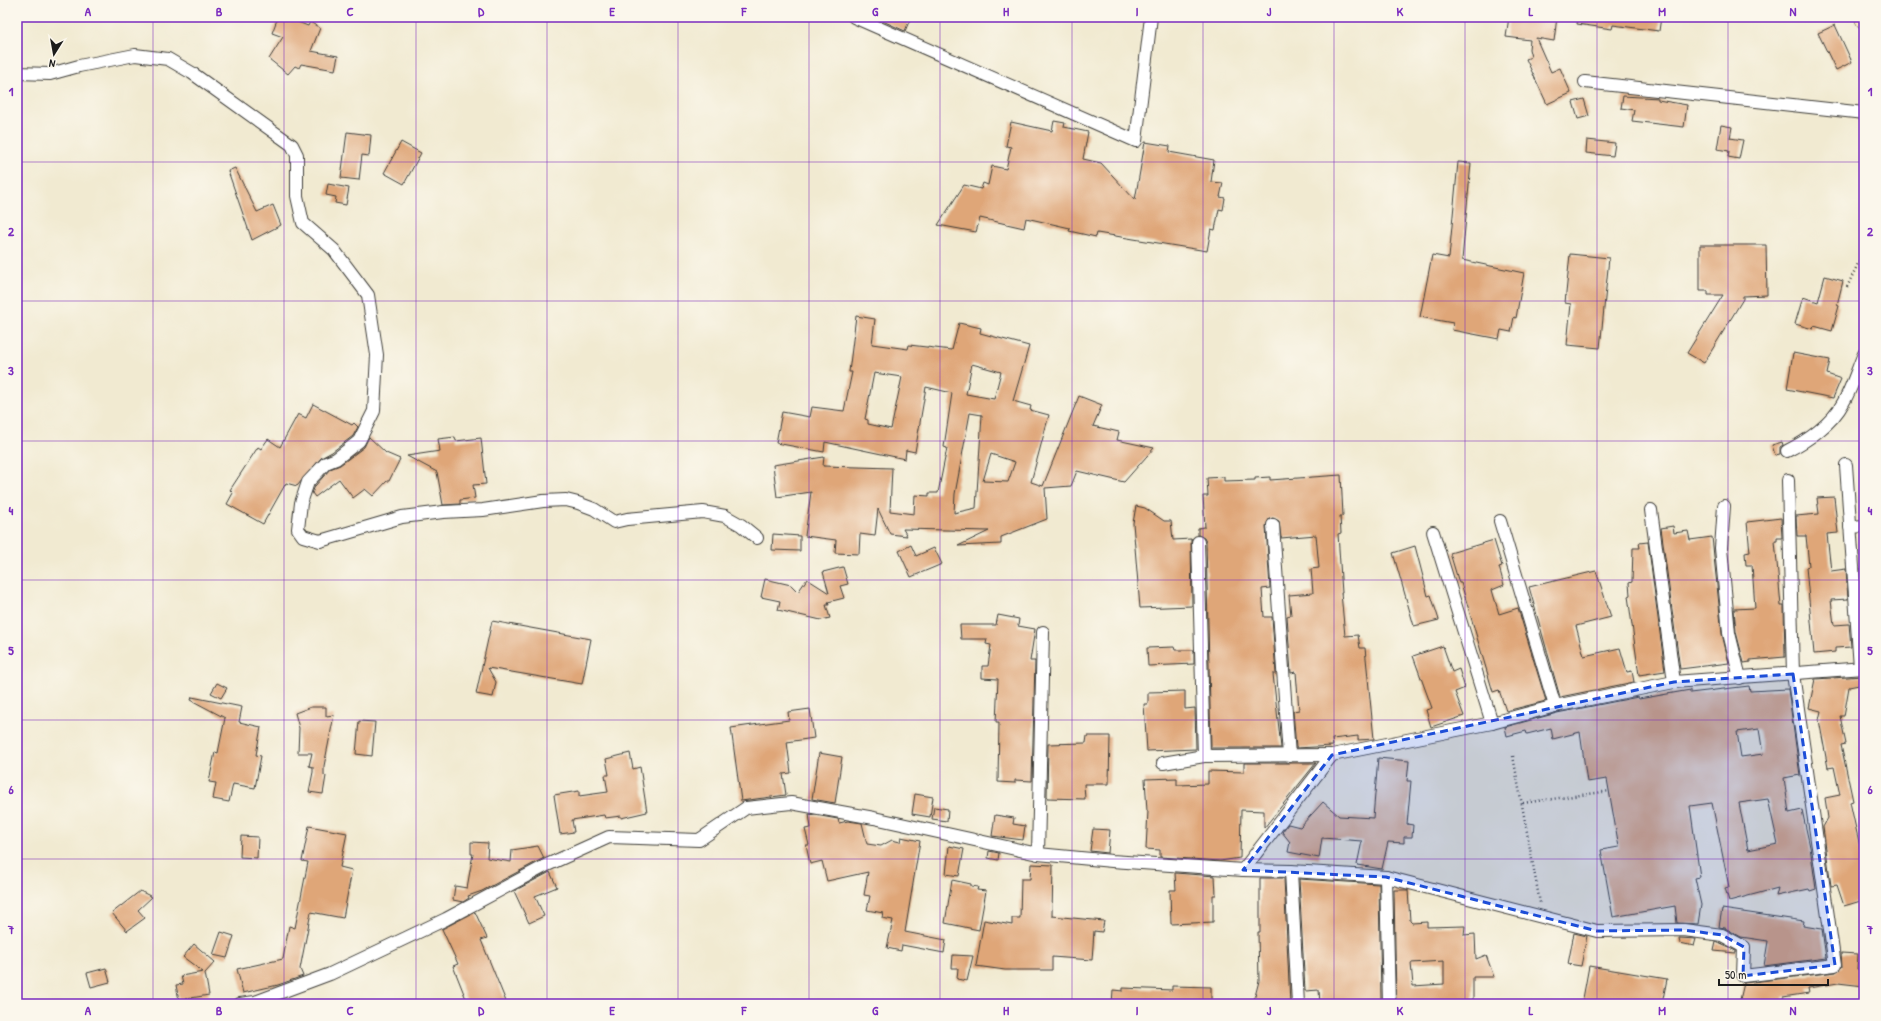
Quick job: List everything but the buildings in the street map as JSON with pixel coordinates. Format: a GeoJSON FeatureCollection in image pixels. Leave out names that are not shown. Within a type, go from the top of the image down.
{"type":"FeatureCollection","features":[{"type":"Feature","properties":{"kind":"street"},"geometry":{"type":"LineString","coordinates":[[854,17],[1136,141],[1151,17]]}},
{"type":"Feature","properties":{"kind":"street"},"geometry":{"type":"LineString","coordinates":[[17,73],[50,74],[79,66],[135,55],[168,59],[204,82],[292,145],[297,155],[297,196],[303,223],[334,250],[368,295],[377,355],[374,411],[359,441],[336,459],[326,463],[308,482],[301,503],[298,529],[302,536],[320,541],[402,518],[443,512],[483,510],[543,501],[566,500],[594,509],[614,522],[627,519],[703,512],[725,516],[741,524],[757,538]]}},
{"type":"Feature","properties":{"kind":"street"},"geometry":{"type":"LineString","coordinates":[[1585,82],[1864,113]]}},
{"type":"Feature","properties":{"kind":"street"},"geometry":{"type":"LineString","coordinates":[[1786,451],[1816,432],[1836,413],[1843,403],[1864,354]]}},
{"type":"Feature","properties":{"kind":"street"},"geometry":{"type":"LineString","coordinates":[[1163,763],[1204,756],[1332,755],[1492,723],[1555,706],[1674,682],[1862,668],[1846,465]]}},
{"type":"Feature","properties":{"kind":"street"},"geometry":{"type":"LineString","coordinates":[[240,1004],[255,1002],[330,974],[446,919],[547,865],[609,837],[699,840],[746,808],[792,803],[874,818],[1038,854],[1112,861],[1243,870],[1291,871],[1386,877],[1596,931],[1684,930],[1722,935],[1744,947],[1743,976],[1835,965],[1793,674],[1788,480]]}},
{"type":"Feature","properties":{"kind":"street"},"geometry":{"type":"LineString","coordinates":[[1724,506],[1721,548],[1729,633],[1740,678]]}},
{"type":"Feature","properties":{"kind":"street"},"geometry":{"type":"LineString","coordinates":[[1651,510],[1674,682]]}},
{"type":"Feature","properties":{"kind":"street"},"geometry":{"type":"LineString","coordinates":[[1500,521],[1555,706]]}},
{"type":"Feature","properties":{"kind":"street"},"geometry":{"type":"LineString","coordinates":[[1273,525],[1289,756]]}},
{"type":"Feature","properties":{"kind":"street"},"geometry":{"type":"LineString","coordinates":[[1850,527],[1864,526]]}},
{"type":"Feature","properties":{"kind":"street"},"geometry":{"type":"LineString","coordinates":[[1433,532],[1492,723]]}},
{"type":"Feature","properties":{"kind":"street"},"geometry":{"type":"LineString","coordinates":[[1198,542],[1204,756]]}},
{"type":"Feature","properties":{"kind":"street"},"geometry":{"type":"LineString","coordinates":[[1038,854],[1043,632]]}},
{"type":"Feature","properties":{"kind":"street"},"geometry":{"type":"LineString","coordinates":[[1243,870],[1332,755]]}},
{"type":"Feature","properties":{"kind":"street"},"geometry":{"type":"LineString","coordinates":[[1291,871],[1298,1004]]}},
{"type":"Feature","properties":{"kind":"street"},"geometry":{"type":"LineString","coordinates":[[1386,877],[1389,1004]]}},
{"type":"Feature","properties":{"kind":"path"},"geometry":{"type":"LineString","coordinates":[[1847,287],[1864,251]]}},
{"type":"Feature","properties":{"kind":"path"},"geometry":{"type":"LineString","coordinates":[[1514,756],[1542,917]]}},
{"type":"Feature","properties":{"kind":"path"},"geometry":{"type":"LineString","coordinates":[[1523,803],[1610,792]]}},
{"type":"Feature","properties":{"kind":"highlighted area"},"geometry":{"type":"Polygon","coordinates":[[[1793,674],[1835,965],[1743,976],[1744,947],[1722,935],[1684,930],[1597,931],[1386,877],[1243,870],[1332,755],[1674,682],[1793,674]]]}}]}
